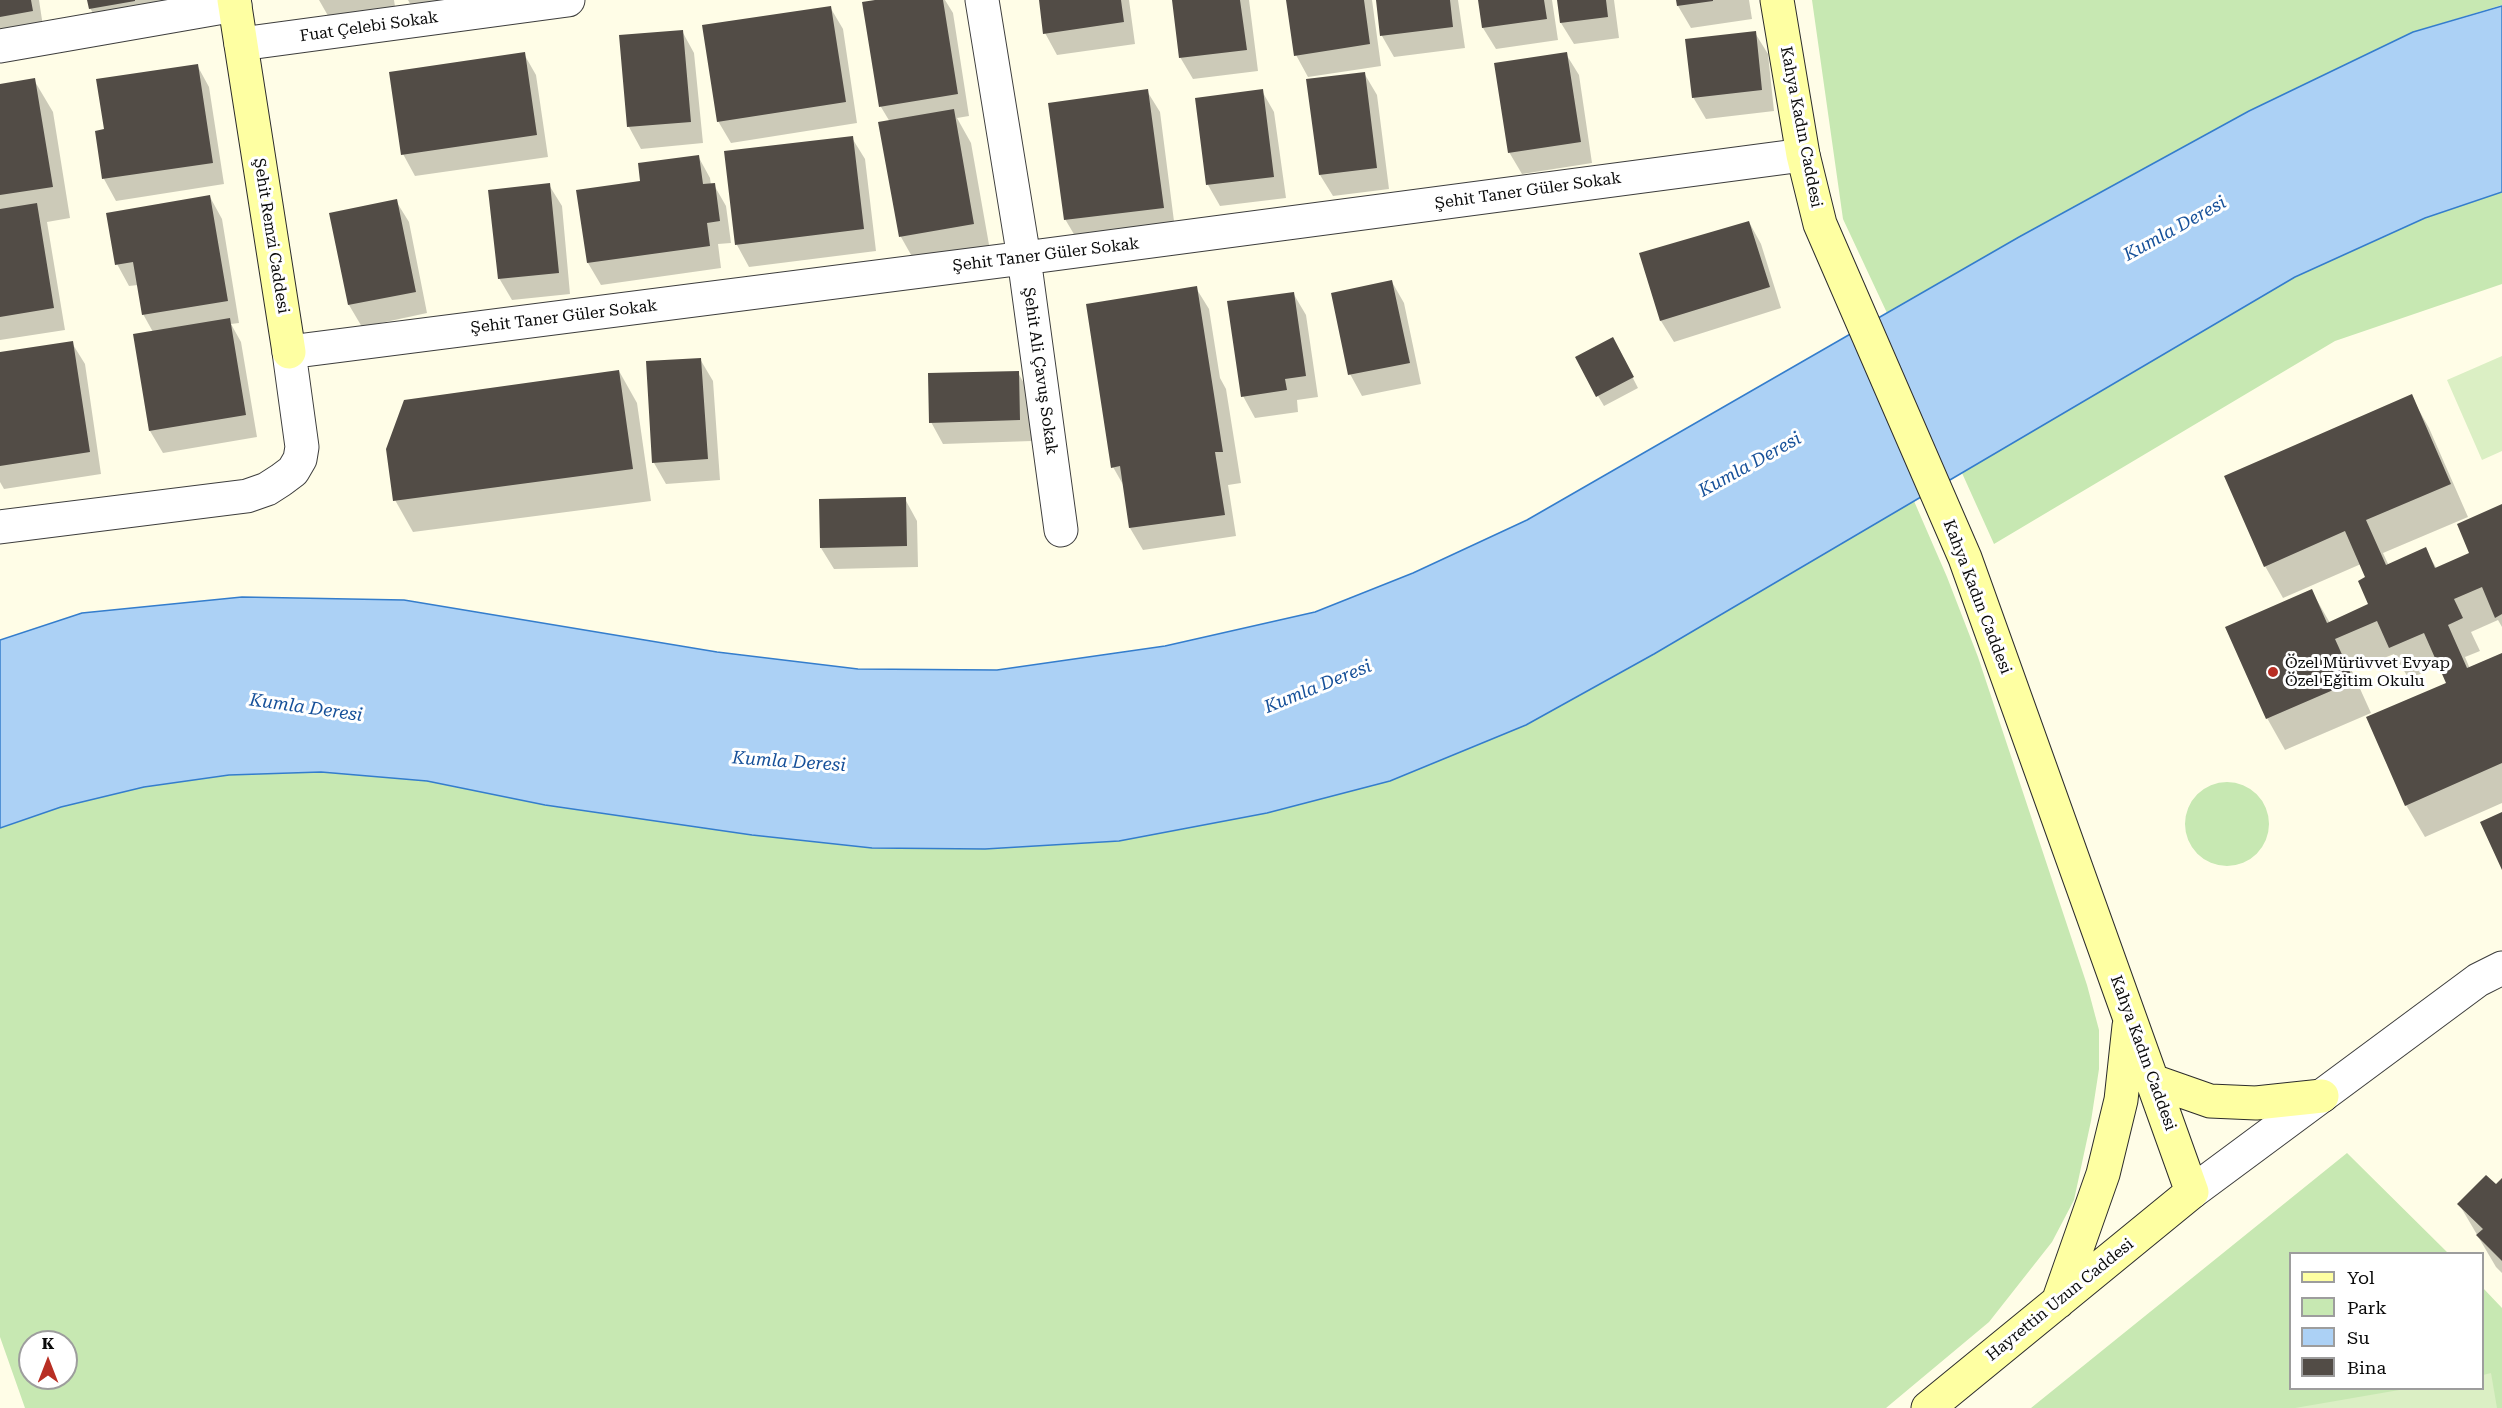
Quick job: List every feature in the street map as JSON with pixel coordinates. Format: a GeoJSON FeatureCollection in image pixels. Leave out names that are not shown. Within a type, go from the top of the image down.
{"type":"FeatureCollection","features":[{"type":"Feature","properties":{"kind":"street","name":"Fuat Çelebi Sokak"},"geometry":{"type":"LineString","coordinates":[[241,44],[568,0]]}},
{"type":"Feature","properties":{"kind":"street","name":"Şehit Ali Çavuş Sokak"},"geometry":{"type":"LineString","coordinates":[[982,0],[1024,258],[1061,530]]}},
{"type":"Feature","properties":{"kind":"street","name":"Kahya Kadın Caddesi"},"geometry":{"type":"LineString","coordinates":[[1777,0],[1803,155],[1820,224],[1965,558],[2193,1192]]}},
{"type":"Feature","properties":{"kind":"street","name":"Şehit Remzi Caddesi"},"geometry":{"type":"LineString","coordinates":[[0,527],[247,496],[267,489],[293,471],[300,459],[302,447],[289,352],[235,2]]}},
{"type":"Feature","properties":{"kind":"street"},"geometry":{"type":"LineString","coordinates":[[0,46],[235,2]]}},
{"type":"Feature","properties":{"kind":"street","name":"Şehit Taner Güler Sokak"},"geometry":{"type":"LineString","coordinates":[[289,352],[1803,155]]}},
{"type":"Feature","properties":{"kind":"street"},"geometry":{"type":"LineString","coordinates":[[2193,1192],[2478,980],[2502,968]]}},
{"type":"Feature","properties":{"kind":"street"},"geometry":{"type":"LineString","coordinates":[[2058,1302],[2103,1174],[2121,1100],[2130,1018]]}},
{"type":"Feature","properties":{"kind":"street"},"geometry":{"type":"LineString","coordinates":[[2153,1081],[2210,1101],[2256,1103],[2322,1096]]}},
{"type":"Feature","properties":{"kind":"street","name":"Hayrettin Uzun Caddesi"},"geometry":{"type":"LineString","coordinates":[[1928,1408],[2193,1192]]}},
{"type":"Feature","properties":{"kind":"green space"},"geometry":{"type":"Polygon","coordinates":[[[1812,0],[2502,0],[2502,5],[2413,32],[2249,111],[2019,237],[1887,313],[1843,219],[1812,0]]]}},
{"type":"Feature","properties":{"kind":"green space"},"geometry":{"type":"Polygon","coordinates":[[[2502,192],[2502,284],[2335,341],[1994,544],[1962,473],[2295,277],[2425,218],[2502,192]]]}},
{"type":"Feature","properties":{"kind":"green space"},"geometry":{"type":"Polygon","coordinates":[[[2502,356],[2502,451],[2482,460],[2447,380],[2502,356]]]}},
{"type":"Feature","properties":{"kind":"green space"},"geometry":{"type":"Polygon","coordinates":[[[1914,501],[1978,657],[2087,985],[2099,1030],[2099,1069],[2091,1121],[2074,1200],[2052,1242],[1989,1322],[1886,1408],[25,1408],[19,1390],[78,1390],[78,1330],[18,1330],[18,1388],[0,1337],[0,828],[61,807],[144,787],[229,775],[321,772],[427,781],[545,805],[752,835],[872,848],[985,849],[1119,841],[1267,813],[1390,781],[1526,725],[1654,654],[1914,501]]]}},
{"type":"Feature","properties":{"kind":"green space"},"geometry":{"type":"Polygon","coordinates":[[[2227,782],[2243,785],[2257,794],[2266,808],[2269,824],[2266,840],[2257,854],[2243,863],[2227,866],[2211,863],[2197,854],[2188,840],[2185,824],[2188,808],[2197,794],[2211,785],[2227,782]]]}},
{"type":"Feature","properties":{"kind":"green space"},"geometry":{"type":"Polygon","coordinates":[[[2347,1153],[2447,1252],[2289,1252],[2289,1390],[2484,1390],[2484,1289],[2502,1308],[2502,1408],[2031,1408],[2347,1153]]]}},
{"type":"Feature","properties":{"kind":"green space"},"geometry":{"type":"Polygon","coordinates":[[[2491,1373],[2497,1408],[2295,1408],[2399,1390],[2484,1390],[2484,1375],[2491,1373]]]}},
{"type":"Feature","properties":{"kind":"water","name":"Kumla Deresi"},"geometry":{"type":"Polygon","coordinates":[[[2502,6],[2502,192],[2425,218],[2295,277],[1654,654],[1526,725],[1390,781],[1267,813],[1119,841],[985,849],[872,848],[752,835],[545,805],[427,781],[321,772],[229,775],[144,787],[61,807],[0,828],[0,640],[82,613],[242,597],[404,600],[717,652],[858,669],[997,670],[1165,646],[1315,612],[1413,573],[1527,520],[2019,237],[2249,111],[2413,32],[2502,6]]]}},
{"type":"Feature","properties":{"kind":"building"},"geometry":{"type":"Polygon","coordinates":[[[0,0],[31,0],[33,11],[0,17],[0,0]]]}},
{"type":"Feature","properties":{"kind":"building"},"geometry":{"type":"Polygon","coordinates":[[[87,0],[135,0],[135,1],[89,9],[87,0]]]}},
{"type":"Feature","properties":{"kind":"building"},"geometry":{"type":"Polygon","coordinates":[[[943,0],[958,94],[879,107],[862,2],[943,0]]]}},
{"type":"Feature","properties":{"kind":"building"},"geometry":{"type":"Polygon","coordinates":[[[1039,0],[1121,0],[1124,22],[1043,34],[1039,0]]]}},
{"type":"Feature","properties":{"kind":"building"},"geometry":{"type":"Polygon","coordinates":[[[1172,0],[1240,0],[1247,50],[1179,58],[1172,0]]]}},
{"type":"Feature","properties":{"kind":"building"},"geometry":{"type":"Polygon","coordinates":[[[1286,0],[1364,0],[1370,44],[1294,56],[1286,0]]]}},
{"type":"Feature","properties":{"kind":"building"},"geometry":{"type":"Polygon","coordinates":[[[1376,0],[1450,0],[1453,27],[1380,36],[1376,0]]]}},
{"type":"Feature","properties":{"kind":"building"},"geometry":{"type":"Polygon","coordinates":[[[1478,0],[1544,0],[1547,19],[1482,28],[1478,0]]]}},
{"type":"Feature","properties":{"kind":"building"},"geometry":{"type":"Polygon","coordinates":[[[1557,0],[1606,0],[1608,17],[1560,23],[1557,0]]]}},
{"type":"Feature","properties":{"kind":"building"},"geometry":{"type":"Polygon","coordinates":[[[1676,0],[1713,0],[1713,1],[1677,6],[1676,0]]]}},
{"type":"Feature","properties":{"kind":"building"},"geometry":{"type":"Polygon","coordinates":[[[831,6],[846,102],[717,122],[702,25],[831,6]]]}},
{"type":"Feature","properties":{"kind":"building"},"geometry":{"type":"Polygon","coordinates":[[[683,30],[691,122],[627,127],[619,35],[683,30]]]}},
{"type":"Feature","properties":{"kind":"building"},"geometry":{"type":"Polygon","coordinates":[[[1756,31],[1762,90],[1692,98],[1685,39],[1756,31]]]}},
{"type":"Feature","properties":{"kind":"building"},"geometry":{"type":"Polygon","coordinates":[[[525,52],[537,135],[401,155],[389,72],[525,52]]]}},
{"type":"Feature","properties":{"kind":"building"},"geometry":{"type":"Polygon","coordinates":[[[1567,52],[1581,142],[1508,153],[1494,63],[1567,52]]]}},
{"type":"Feature","properties":{"kind":"building"},"geometry":{"type":"Polygon","coordinates":[[[198,64],[213,163],[102,179],[95,131],[104,129],[96,79],[198,64]]]}},
{"type":"Feature","properties":{"kind":"building"},"geometry":{"type":"Polygon","coordinates":[[[1365,72],[1377,168],[1319,175],[1306,79],[1365,72]]]}},
{"type":"Feature","properties":{"kind":"building"},"geometry":{"type":"Polygon","coordinates":[[[35,78],[53,187],[0,195],[0,84],[35,78]]]}},
{"type":"Feature","properties":{"kind":"building"},"geometry":{"type":"Polygon","coordinates":[[[1148,89],[1164,208],[1064,220],[1048,103],[1148,89]]]}},
{"type":"Feature","properties":{"kind":"building"},"geometry":{"type":"Polygon","coordinates":[[[1263,89],[1274,177],[1206,185],[1195,98],[1263,89]]]}},
{"type":"Feature","properties":{"kind":"building"},"geometry":{"type":"Polygon","coordinates":[[[954,109],[974,224],[899,237],[878,122],[954,109]]]}},
{"type":"Feature","properties":{"kind":"building"},"geometry":{"type":"Polygon","coordinates":[[[853,136],[864,229],[735,245],[724,151],[853,136]]]}},
{"type":"Feature","properties":{"kind":"building"},"geometry":{"type":"Polygon","coordinates":[[[699,155],[703,184],[715,183],[720,221],[707,223],[710,246],[587,263],[576,190],[640,181],[638,163],[699,155]]]}},
{"type":"Feature","properties":{"kind":"building"},"geometry":{"type":"Polygon","coordinates":[[[550,183],[559,273],[498,279],[488,190],[550,183]]]}},
{"type":"Feature","properties":{"kind":"building"},"geometry":{"type":"Polygon","coordinates":[[[210,195],[228,301],[142,315],[133,262],[115,265],[106,213],[210,195]]]}},
{"type":"Feature","properties":{"kind":"building"},"geometry":{"type":"Polygon","coordinates":[[[397,199],[416,292],[348,305],[329,213],[397,199]]]}},
{"type":"Feature","properties":{"kind":"building"},"geometry":{"type":"Polygon","coordinates":[[[37,203],[54,308],[0,317],[0,209],[37,203]]]}},
{"type":"Feature","properties":{"kind":"building"},"geometry":{"type":"Polygon","coordinates":[[[1749,221],[1770,287],[1660,321],[1639,253],[1749,221]]]}},
{"type":"Feature","properties":{"kind":"building"},"geometry":{"type":"Polygon","coordinates":[[[1392,280],[1410,363],[1348,375],[1331,293],[1392,280]]]}},
{"type":"Feature","properties":{"kind":"building"},"geometry":{"type":"Polygon","coordinates":[[[1197,286],[1223,452],[1215,452],[1225,515],[1129,528],[1120,466],[1111,468],[1086,304],[1197,286]]]}},
{"type":"Feature","properties":{"kind":"building"},"geometry":{"type":"Polygon","coordinates":[[[1294,292],[1306,376],[1285,379],[1287,390],[1241,397],[1227,301],[1294,292]]]}},
{"type":"Feature","properties":{"kind":"building"},"geometry":{"type":"Polygon","coordinates":[[[230,318],[246,415],[149,431],[133,334],[230,318]]]}},
{"type":"Feature","properties":{"kind":"building"},"geometry":{"type":"Polygon","coordinates":[[[1613,337],[1634,377],[1596,397],[1575,357],[1613,337]]]}},
{"type":"Feature","properties":{"kind":"building"},"geometry":{"type":"Polygon","coordinates":[[[73,341],[90,452],[0,466],[0,352],[73,341]]]}},
{"type":"Feature","properties":{"kind":"building"},"geometry":{"type":"Polygon","coordinates":[[[701,358],[708,459],[652,463],[646,361],[701,358]]]}},
{"type":"Feature","properties":{"kind":"building"},"geometry":{"type":"Polygon","coordinates":[[[619,370],[633,469],[393,501],[386,449],[404,400],[619,370]]]}},
{"type":"Feature","properties":{"kind":"building"},"geometry":{"type":"Polygon","coordinates":[[[1019,371],[1020,420],[929,423],[928,373],[1019,371]]]}},
{"type":"Feature","properties":{"kind":"building"},"geometry":{"type":"Polygon","coordinates":[[[2412,394],[2451,484],[2366,520],[2386,565],[2426,547],[2435,568],[2469,553],[2457,524],[2502,504],[2502,614],[2495,618],[2482,587],[2454,599],[2463,618],[2448,625],[2467,668],[2502,653],[2502,763],[2405,806],[2366,717],[2446,683],[2424,633],[2389,648],[2377,621],[2335,639],[2354,681],[2266,719],[2225,627],[2312,589],[2327,623],[2368,604],[2358,581],[2365,577],[2345,531],[2264,567],[2224,476],[2412,394]]]}},
{"type":"Feature","properties":{"kind":"building"},"geometry":{"type":"Polygon","coordinates":[[[906,497],[907,546],[820,548],[819,499],[906,497]]]}},
{"type":"Feature","properties":{"kind":"building"},"geometry":{"type":"Polygon","coordinates":[[[2502,812],[2502,870],[2480,822],[2502,812]]]}},
{"type":"Feature","properties":{"kind":"building"},"geometry":{"type":"Polygon","coordinates":[[[2486,1175],[2496,1184],[2502,1178],[2502,1261],[2476,1235],[2483,1229],[2457,1204],[2486,1175]]]}},
{"type":"Feature","properties":{"kind":"place","name":"Özel Mürüvvet Evyap Özel Eğitim Okulu"},"geometry":{"type":"Point","coordinates":[2273,672]}}]}
